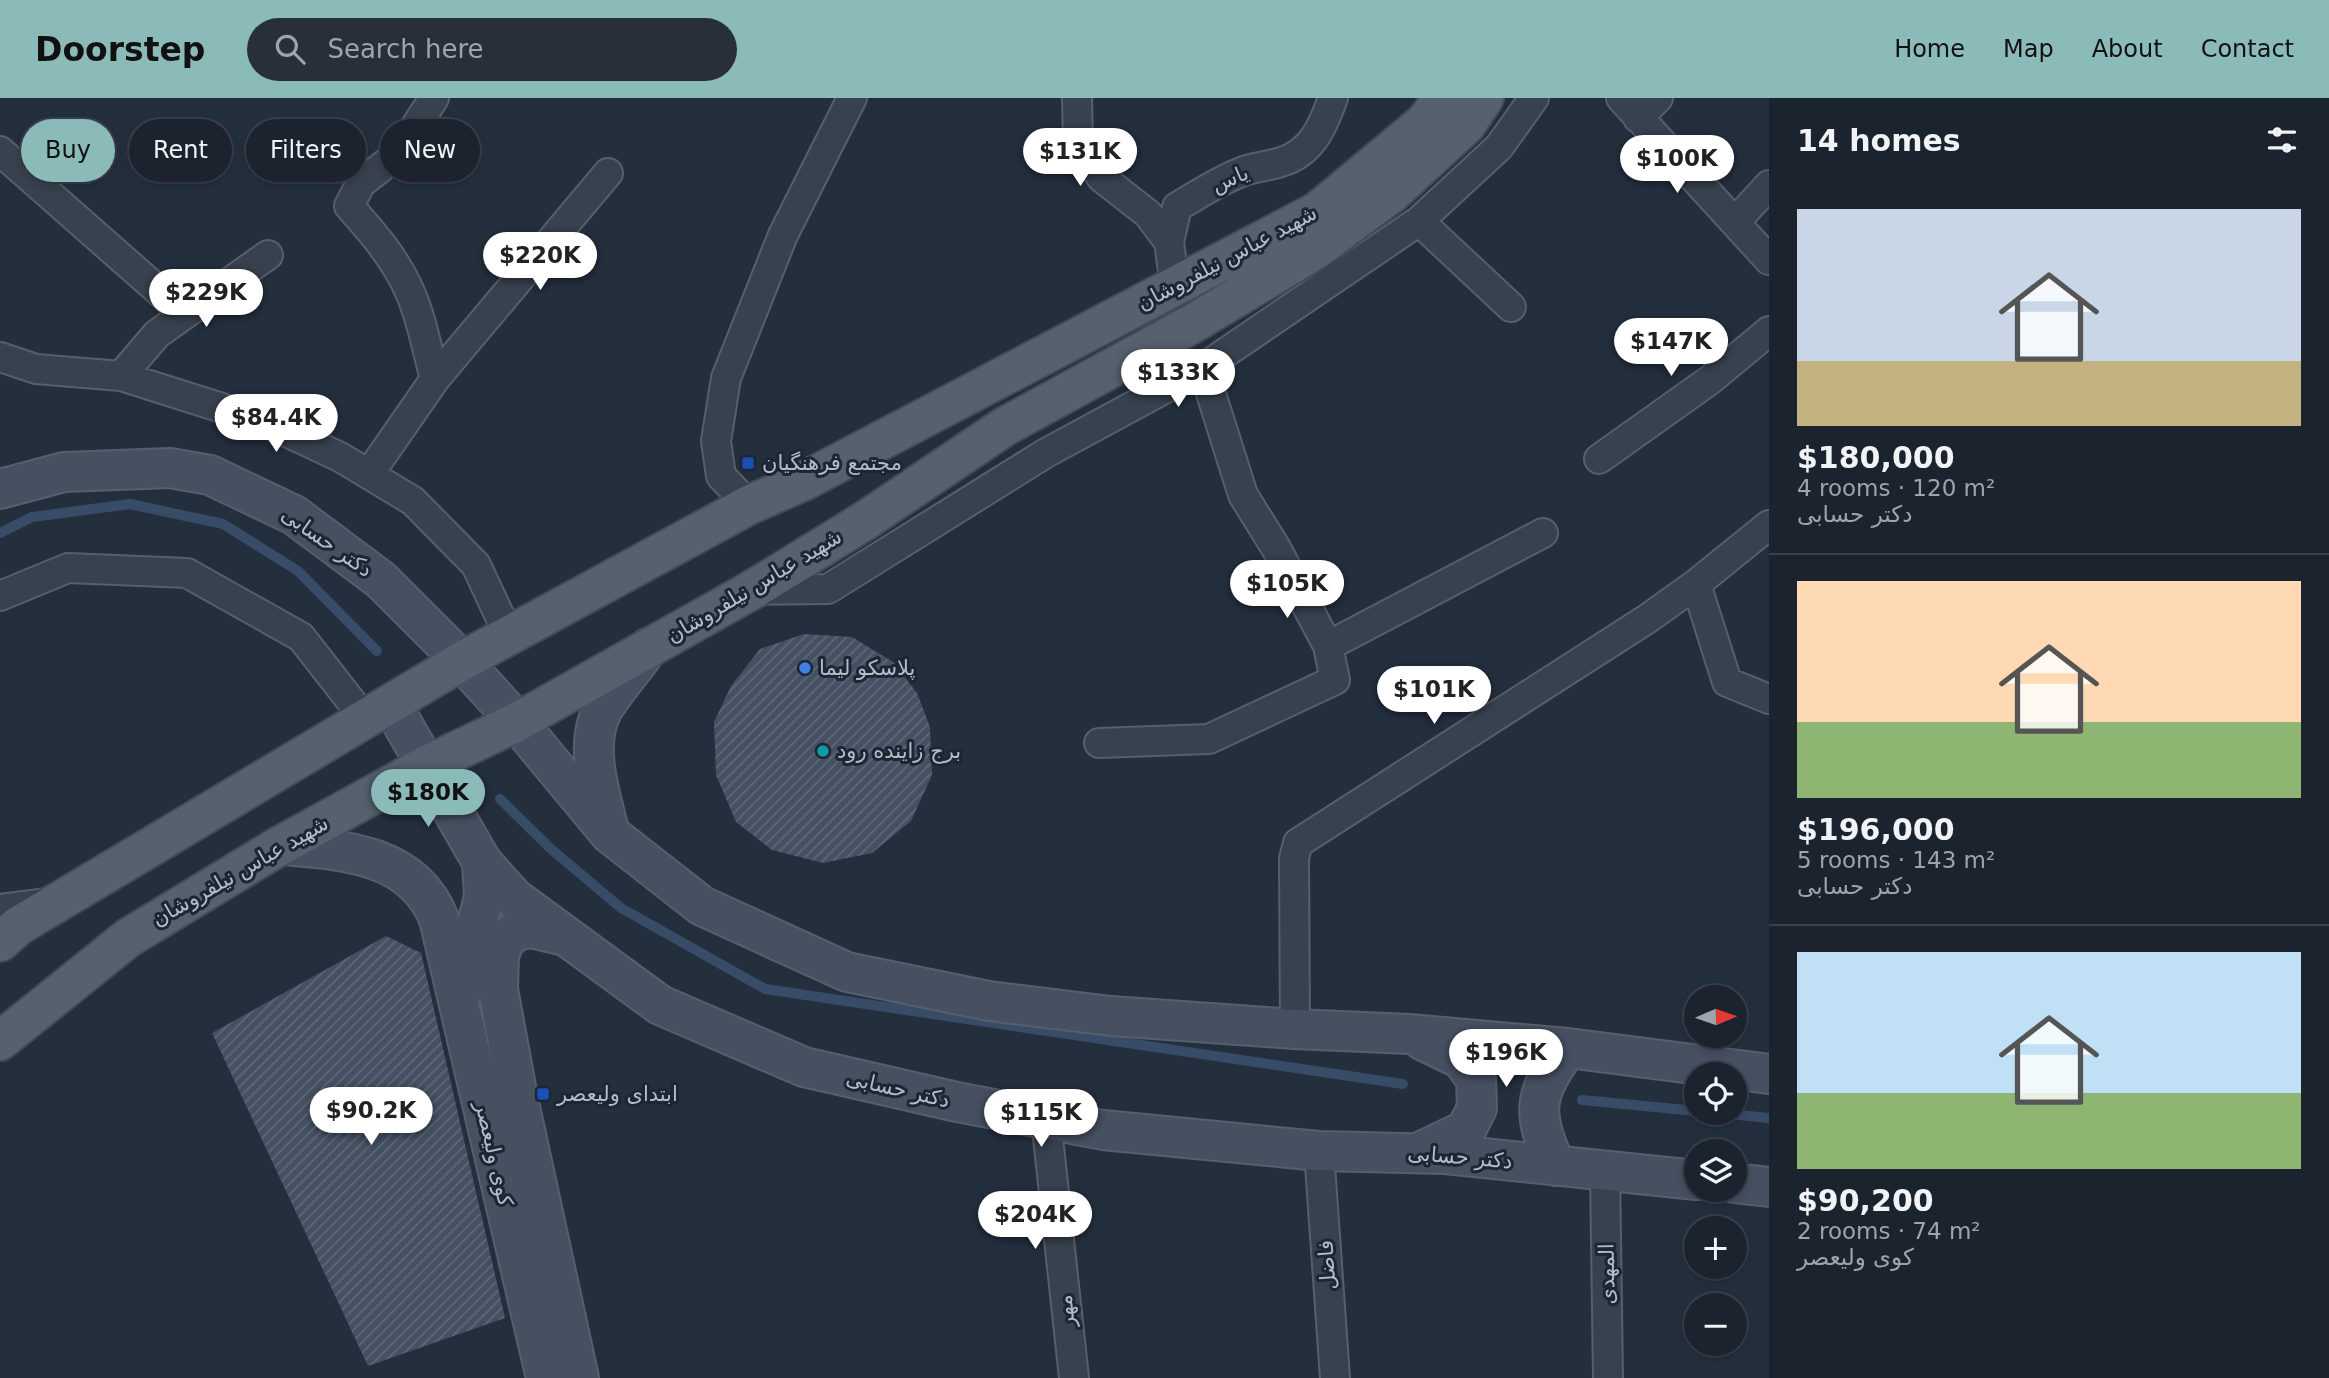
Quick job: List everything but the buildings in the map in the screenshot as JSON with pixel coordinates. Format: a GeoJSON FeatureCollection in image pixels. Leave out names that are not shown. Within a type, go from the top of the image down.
{"type":"FeatureCollection","features":[{"type":"Feature","properties":{"kind":"main road","name":"شهید عباس نیلفروشان"},"geometry":{"type":"LineString","coordinates":[[0,942],[18,926],[462,661],[749,505],[806,480],[1318,211],[1425,122],[1443,98]]}},
{"type":"Feature","properties":{"kind":"main road","name":"شهید عباس نیلفروشان"},"geometry":{"type":"LineString","coordinates":[[0,1041],[128,937],[281,845],[425,766],[517,722],[752,590],[1004,427],[1192,324],[1314,251],[1391,194],[1466,124],[1484,98]]}},
{"type":"Feature","properties":{"kind":"main road","name":"دکتر حسابی"},"geometry":{"type":"LineString","coordinates":[[0,489],[64,472],[170,468],[210,475],[294,514],[381,580],[462,661],[517,722]]}},
{"type":"Feature","properties":{"kind":"main road"},"geometry":{"type":"LineString","coordinates":[[806,480],[832,480],[845,485],[852,501],[849,519],[829,542]]}},
{"type":"Feature","properties":{"kind":"main road"},"geometry":{"type":"LineString","coordinates":[[610,834],[598,788],[593,746],[602,711],[649,648]]}},
{"type":"Feature","properties":{"kind":"main road","name":"دکتر حسابی"},"geometry":{"type":"LineString","coordinates":[[378,712],[425,766],[482,862],[514,898],[660,1005],[804,1067],[957,1102],[1103,1130],[1320,1151],[1420,1152],[1684,1179]]}},
{"type":"Feature","properties":{"kind":"main road"},"geometry":{"type":"LineString","coordinates":[[517,722],[610,834],[702,906],[847,972],[989,1001],[1111,1016],[1409,1034],[1568,1048],[1769,1074]]}},
{"type":"Feature","properties":{"kind":"main road","name":"کوی ولیعصر"},"geometry":{"type":"LineString","coordinates":[[281,845],[343,850],[372,858],[407,876],[427,895],[434,907],[442,931],[546,1378]]}},
{"type":"Feature","properties":{"kind":"main road"},"geometry":{"type":"LineString","coordinates":[[460,1009],[463,977],[484,897],[482,862]]}},
{"type":"Feature","properties":{"kind":"main road","name":"کوی ولیعصر"},"geometry":{"type":"LineString","coordinates":[[569,937],[531,928],[516,932],[504,941],[499,956],[498,989],[517,1098],[579,1378]]}},
{"type":"Feature","properties":{"kind":"main road"},"geometry":{"type":"LineString","coordinates":[[1409,1034],[1461,1059],[1476,1079],[1477,1108],[1466,1130],[1420,1152]]}},
{"type":"Feature","properties":{"kind":"main road"},"geometry":{"type":"LineString","coordinates":[[1556,1166],[1542,1137],[1539,1110],[1545,1080],[1568,1048]]}},
{"type":"Feature","properties":{"kind":"main road"},"geometry":{"type":"LineString","coordinates":[[1747,1184],[1769,1187]]}},
{"type":"Feature","properties":{"kind":"street"},"geometry":{"type":"LineString","coordinates":[[434,98],[397,155],[362,183],[349,206],[380,240],[409,289],[435,379]]}},
{"type":"Feature","properties":{"kind":"street"},"geometry":{"type":"LineString","coordinates":[[749,505],[721,476],[716,440],[726,378],[783,235],[852,98]]}},
{"type":"Feature","properties":{"kind":"street"},"geometry":{"type":"LineString","coordinates":[[1077,98],[1077,145],[1102,178],[1148,215],[1169,242]]}},
{"type":"Feature","properties":{"kind":"street","name":"یاس"},"geometry":{"type":"LineString","coordinates":[[1175,286],[1169,242],[1177,207],[1217,182],[1245,171],[1284,161],[1308,148],[1324,123],[1332,98]]}},
{"type":"Feature","properties":{"kind":"street"},"geometry":{"type":"LineString","coordinates":[[752,590],[828,589],[1046,453],[1203,368],[1419,221],[1499,147],[1534,98]]}},
{"type":"Feature","properties":{"kind":"street"},"geometry":{"type":"LineString","coordinates":[[1658,98],[1630,108],[1769,260]]}},
{"type":"Feature","properties":{"kind":"street"},"geometry":{"type":"LineString","coordinates":[[0,151],[185,314]]}},
{"type":"Feature","properties":{"kind":"street"},"geometry":{"type":"LineString","coordinates":[[369,474],[435,379],[608,173]]}},
{"type":"Feature","properties":{"kind":"street"},"geometry":{"type":"LineString","coordinates":[[1735,222],[1769,185]]}},
{"type":"Feature","properties":{"kind":"street"},"geometry":{"type":"LineString","coordinates":[[1419,221],[1511,307]]}},
{"type":"Feature","properties":{"kind":"street"},"geometry":{"type":"LineString","coordinates":[[121,376],[157,334],[268,256]]}},
{"type":"Feature","properties":{"kind":"street"},"geometry":{"type":"LineString","coordinates":[[1599,459],[1710,380],[1769,331]]}},
{"type":"Feature","properties":{"kind":"street"},"geometry":{"type":"LineString","coordinates":[[0,357],[36,369],[121,376],[263,421],[340,457],[413,500],[476,565],[509,636]]}},
{"type":"Feature","properties":{"kind":"street"},"geometry":{"type":"LineString","coordinates":[[1099,743],[1209,739],[1335,680],[1328,646],[1276,548],[1242,495],[1203,368]]}},
{"type":"Feature","properties":{"kind":"street"},"geometry":{"type":"LineString","coordinates":[[1295,1029],[1294,858],[1298,844],[1647,620],[1769,525]]}},
{"type":"Feature","properties":{"kind":"street"},"geometry":{"type":"LineString","coordinates":[[1328,646],[1543,533]]}},
{"type":"Feature","properties":{"kind":"street"},"geometry":{"type":"LineString","coordinates":[[0,596],[68,568],[187,573],[301,637],[378,712]]}},
{"type":"Feature","properties":{"kind":"street"},"geometry":{"type":"LineString","coordinates":[[1696,584],[1727,682],[1769,699]]}},
{"type":"Feature","properties":{"kind":"street"},"geometry":{"type":"LineString","coordinates":[[0,909],[61,901]]}},
{"type":"Feature","properties":{"kind":"street","name":"مهر"},"geometry":{"type":"LineString","coordinates":[[1046,1119],[1074,1378]]}},
{"type":"Feature","properties":{"kind":"street","name":"فاضل"},"geometry":{"type":"LineString","coordinates":[[1320,1151],[1335,1378]]}},
{"type":"Feature","properties":{"kind":"street","name":"المهدی"},"geometry":{"type":"LineString","coordinates":[[1605,1171],[1608,1378]]}},
{"type":"Feature","properties":{"kind":"waterway"},"geometry":{"type":"LineString","coordinates":[[0,533],[32,517],[130,504],[223,524],[298,571],[377,651]]}},
{"type":"Feature","properties":{"kind":"waterway"},"geometry":{"type":"LineString","coordinates":[[500,799],[551,849],[621,908],[765,989],[1403,1084]]}},
{"type":"Feature","properties":{"kind":"waterway"},"geometry":{"type":"LineString","coordinates":[[1582,1100],[1684,1110]]}},
{"type":"Feature","properties":{"kind":"waterway"},"geometry":{"type":"LineString","coordinates":[[1747,1116],[1769,1118]]}},
{"type":"Feature","properties":{"kind":"place","name":"مجتمع فرهنگیان"},"geometry":{"type":"Point","coordinates":[748,463]}},
{"type":"Feature","properties":{"kind":"place","name":"پلاسکو لیما"},"geometry":{"type":"Point","coordinates":[805,668]}},
{"type":"Feature","properties":{"kind":"place","name":"برج زاینده رود"},"geometry":{"type":"Point","coordinates":[823,751]}},
{"type":"Feature","properties":{"kind":"place","name":"ابتدای ولیعصر"},"geometry":{"type":"Point","coordinates":[543,1094]}}]}
